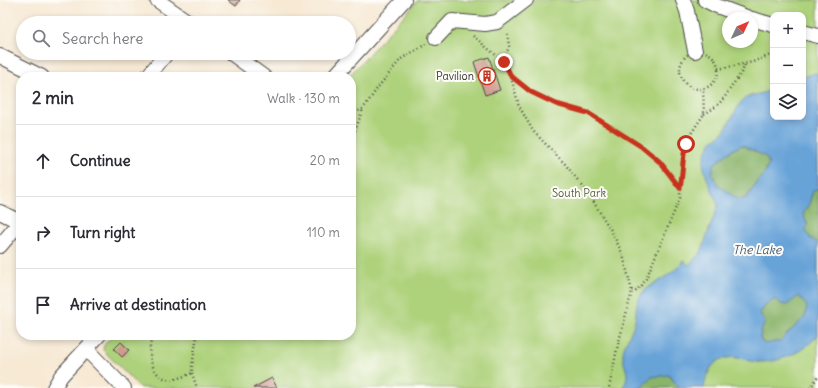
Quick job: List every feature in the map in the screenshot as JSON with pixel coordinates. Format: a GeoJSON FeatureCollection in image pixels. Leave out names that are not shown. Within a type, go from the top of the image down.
{"type":"FeatureCollection","features":[{"type":"Feature","properties":{"kind":"street"},"geometry":{"type":"LineString","coordinates":[[157,0],[180,16]]}},
{"type":"Feature","properties":{"kind":"street"},"geometry":{"type":"LineString","coordinates":[[356,53],[404,0]]}},
{"type":"Feature","properties":{"kind":"street"},"geometry":{"type":"LineString","coordinates":[[436,38],[452,21],[485,24],[498,22],[526,0]]}},
{"type":"Feature","properties":{"kind":"street"},"geometry":{"type":"LineString","coordinates":[[683,0],[687,11],[695,51]]}},
{"type":"Feature","properties":{"kind":"street"},"geometry":{"type":"LineString","coordinates":[[705,0],[732,12]]}},
{"type":"Feature","properties":{"kind":"street"},"geometry":{"type":"LineString","coordinates":[[758,21],[770,24]]}},
{"type":"Feature","properties":{"kind":"street"},"geometry":{"type":"LineString","coordinates":[[806,33],[818,36]]}},
{"type":"Feature","properties":{"kind":"street"},"geometry":{"type":"LineString","coordinates":[[0,56],[32,72]]}},
{"type":"Feature","properties":{"kind":"street"},"geometry":{"type":"LineString","coordinates":[[151,72],[161,60]]}},
{"type":"Feature","properties":{"kind":"street"},"geometry":{"type":"LineString","coordinates":[[241,60],[257,72]]}},
{"type":"Feature","properties":{"kind":"street"},"geometry":{"type":"LineString","coordinates":[[339,72],[349,60]]}},
{"type":"Feature","properties":{"kind":"street"},"geometry":{"type":"LineString","coordinates":[[0,212],[16,220]]}},
{"type":"Feature","properties":{"kind":"street"},"geometry":{"type":"LineString","coordinates":[[0,246],[16,227]]}},
{"type":"Feature","properties":{"kind":"street"},"geometry":{"type":"LineString","coordinates":[[54,388],[61,376],[94,340]]}},
{"type":"Feature","properties":{"kind":"street"},"geometry":{"type":"LineString","coordinates":[[86,349],[124,388]]}},
{"type":"Feature","properties":{"kind":"path"},"geometry":{"type":"LineString","coordinates":[[503,18],[507,30],[508,46],[504,62]]}},
{"type":"Feature","properties":{"kind":"path"},"geometry":{"type":"LineString","coordinates":[[468,22],[469,34],[504,62],[511,76],[518,106],[532,131],[551,149],[588,193],[612,232],[623,255],[632,291],[617,349],[609,388]]}},
{"type":"Feature","properties":{"kind":"path"},"geometry":{"type":"LineString","coordinates":[[356,128],[363,109],[401,59],[436,38]]}},
{"type":"Feature","properties":{"kind":"path"},"geometry":{"type":"LineString","coordinates":[[695,51],[711,55],[716,62],[718,69],[717,77],[713,83],[708,87],[703,88],[694,88],[687,85],[682,80],[680,73],[680,66],[683,59],[688,54],[695,51]]}},
{"type":"Feature","properties":{"kind":"path"},"geometry":{"type":"LineString","coordinates":[[718,69],[753,62],[770,55]]}},
{"type":"Feature","properties":{"kind":"path"},"geometry":{"type":"LineString","coordinates":[[632,291],[636,291],[645,281],[680,198],[683,156],[686,144],[704,114],[713,110],[726,97],[742,72],[745,64]]}},
{"type":"Feature","properties":{"kind":"path"},"geometry":{"type":"LineString","coordinates":[[511,76],[538,96],[556,104],[588,113],[632,140],[652,154],[680,188]]}},
{"type":"Feature","properties":{"kind":"path"},"geometry":{"type":"LineString","coordinates":[[703,88],[704,114]]}},
{"type":"Feature","properties":{"kind":"path"},"geometry":{"type":"LineString","coordinates":[[356,112],[363,109]]}},
{"type":"Feature","properties":{"kind":"path"},"geometry":{"type":"LineString","coordinates":[[152,340],[149,349],[150,356],[154,368],[160,375],[169,379],[192,373]]}},
{"type":"Feature","properties":{"kind":"path"},"geometry":{"type":"LineString","coordinates":[[196,340],[192,373],[197,388]]}},
{"type":"Feature","properties":{"kind":"path"},"geometry":{"type":"LineString","coordinates":[[810,388],[818,377]]}},
{"type":"Feature","properties":{"kind":"green space","name":"South Park"},"geometry":{"type":"Polygon","coordinates":[[[418,0],[818,0],[818,388],[140,388],[103,350],[104,345],[108,340],[356,340],[356,72],[353,72],[418,0]]]}},
{"type":"Feature","properties":{"kind":"green space"},"geometry":{"type":"Polygon","coordinates":[[[742,145],[766,157],[769,164],[764,174],[746,198],[738,199],[718,185],[712,174],[714,164],[732,150],[742,145]]]}},
{"type":"Feature","properties":{"kind":"green space"},"geometry":{"type":"Polygon","coordinates":[[[818,188],[818,243],[810,238],[806,231],[807,223],[803,214],[809,204],[813,191],[818,188]]]}},
{"type":"Feature","properties":{"kind":"green space"},"geometry":{"type":"Polygon","coordinates":[[[799,296],[807,306],[805,317],[780,341],[765,344],[760,339],[761,331],[765,323],[760,313],[766,305],[775,299],[781,304],[799,296]]]}},
{"type":"Feature","properties":{"kind":"green space"},"geometry":{"type":"Polygon","coordinates":[[[669,375],[679,388],[641,388],[651,377],[669,375]]]}},
{"type":"Feature","properties":{"kind":"water","name":"The Lake"},"geometry":{"type":"Polygon","coordinates":[[[815,73],[818,74],[818,188],[813,191],[809,204],[803,214],[807,223],[806,231],[810,238],[818,243],[818,335],[798,352],[782,359],[756,362],[740,358],[730,358],[718,361],[710,369],[704,388],[679,388],[669,375],[651,377],[641,388],[623,388],[626,382],[627,373],[623,353],[635,321],[638,300],[647,288],[664,278],[684,261],[689,265],[701,252],[718,205],[706,176],[703,164],[706,151],[712,141],[723,133],[741,102],[747,97],[770,91],[770,120],[806,120],[806,76],[815,73]],[[742,145],[732,150],[714,164],[712,174],[718,185],[738,199],[746,198],[764,174],[769,164],[766,157],[742,145]],[[799,296],[787,305],[781,304],[775,299],[766,305],[760,313],[765,323],[761,331],[760,339],[764,344],[780,341],[805,317],[807,306],[799,296]]]}},
{"type":"Feature","properties":{"kind":"building"},"geometry":{"type":"Polygon","coordinates":[[[228,0],[240,0],[236,6],[228,0]]]}},
{"type":"Feature","properties":{"kind":"building","name":"Pavilion"},"geometry":{"type":"Polygon","coordinates":[[[489,57],[500,90],[485,95],[474,62],[489,57]]]}},
{"type":"Feature","properties":{"kind":"building"},"geometry":{"type":"Polygon","coordinates":[[[121,342],[129,350],[122,357],[114,349],[121,342]]]}},
{"type":"Feature","properties":{"kind":"building"},"geometry":{"type":"Polygon","coordinates":[[[272,378],[277,388],[253,388],[272,378]]]}},
{"type":"Feature","properties":{"kind":"place","name":"Pavilion"},"geometry":{"type":"Point","coordinates":[487,76]}},
{"type":"Feature","properties":{"kind":"route"},"geometry":{"type":"LineString","coordinates":[[504,62],[511,76],[531,92],[545,100],[588,113],[652,154],[680,188],[682,180],[683,156],[686,144]]}}]}
